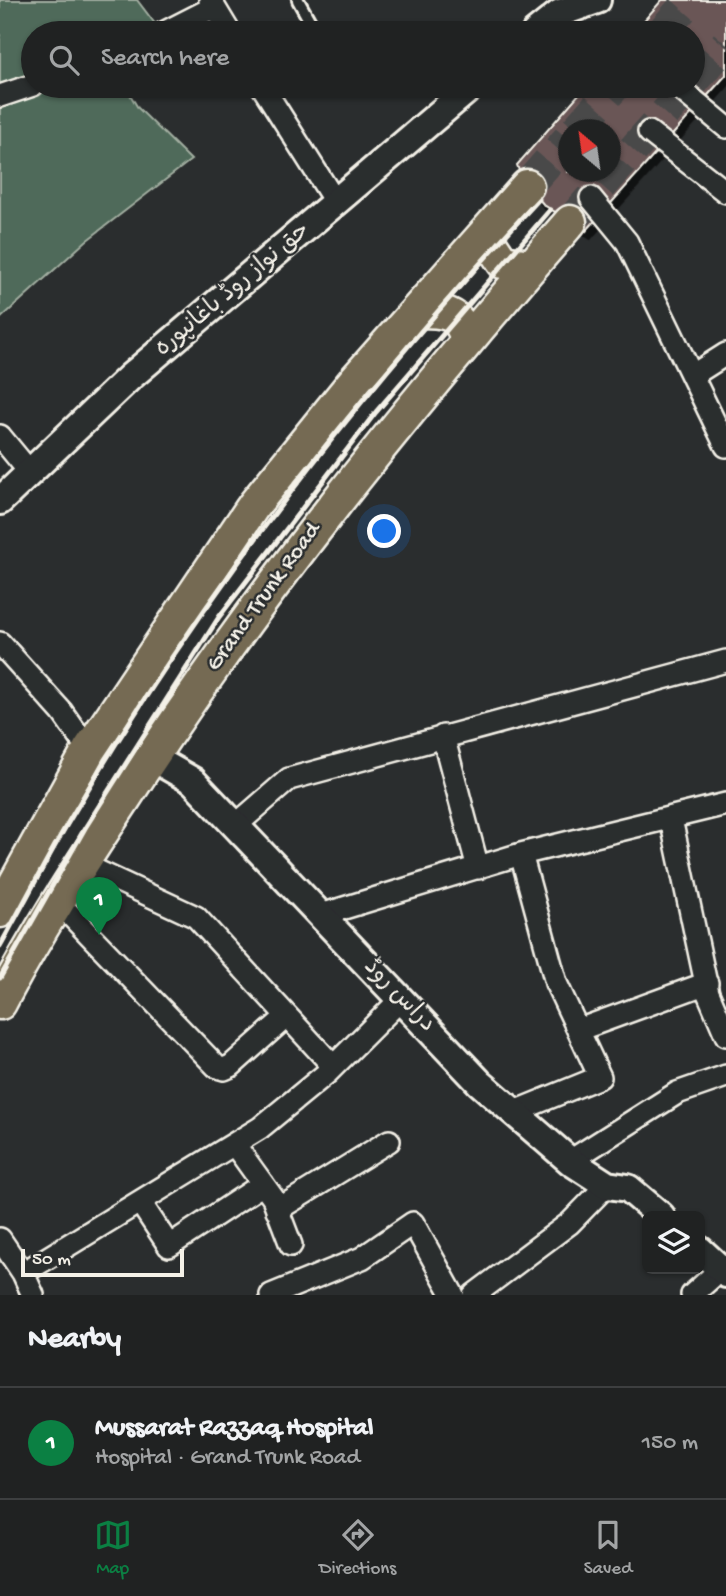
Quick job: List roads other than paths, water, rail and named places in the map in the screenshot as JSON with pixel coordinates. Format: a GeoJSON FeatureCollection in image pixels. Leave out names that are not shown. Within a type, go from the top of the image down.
{"type":"FeatureCollection","features":[{"type":"Feature","properties":{"kind":"main road"},"geometry":{"type":"LineString","coordinates":[[0,911],[89,750],[254,505],[416,311],[527,186]]}},
{"type":"Feature","properties":{"kind":"main road","name":"Grand Trunk Road"},"geometry":{"type":"LineString","coordinates":[[0,1003],[57,901],[151,757],[306,537],[467,340],[570,222]]}},
{"type":"Feature","properties":{"kind":"main road"},"geometry":{"type":"LineString","coordinates":[[485,235],[503,262],[531,266]]}},
{"type":"Feature","properties":{"kind":"main road"},"geometry":{"type":"LineString","coordinates":[[416,311],[445,311],[457,317],[467,340]]}},
{"type":"Feature","properties":{"kind":"street"},"geometry":{"type":"LineString","coordinates":[[544,21],[556,6],[597,0]]}},
{"type":"Feature","properties":{"kind":"street"},"geometry":{"type":"LineString","coordinates":[[183,21],[212,4],[223,21]]}},
{"type":"Feature","properties":{"kind":"street"},"geometry":{"type":"LineString","coordinates":[[0,96],[21,89]]}},
{"type":"Feature","properties":{"kind":"street"},"geometry":{"type":"LineString","coordinates":[[270,98],[336,203]]}},
{"type":"Feature","properties":{"kind":"street","name":"حق نواز روڈ باغانپورہ"},"geometry":{"type":"LineString","coordinates":[[0,500],[28,470],[130,378],[458,98]]}},
{"type":"Feature","properties":{"kind":"street"},"geometry":{"type":"LineString","coordinates":[[691,98],[726,127]]}},
{"type":"Feature","properties":{"kind":"street"},"geometry":{"type":"LineString","coordinates":[[649,132],[726,192]]}},
{"type":"Feature","properties":{"kind":"street"},"geometry":{"type":"LineString","coordinates":[[592,198],[627,242],[726,446]]}},
{"type":"Feature","properties":{"kind":"street"},"geometry":{"type":"LineString","coordinates":[[693,375],[726,354]]}},
{"type":"Feature","properties":{"kind":"street"},"geometry":{"type":"LineString","coordinates":[[0,436],[28,470]]}},
{"type":"Feature","properties":{"kind":"street"},"geometry":{"type":"LineString","coordinates":[[0,643],[62,712],[89,750]]}},
{"type":"Feature","properties":{"kind":"street"},"geometry":{"type":"LineString","coordinates":[[235,826],[289,779],[726,661]]}},
{"type":"Feature","properties":{"kind":"street"},"geometry":{"type":"LineString","coordinates":[[443,736],[478,868]]}},
{"type":"Feature","properties":{"kind":"street","name":"دراس روڈ"},"geometry":{"type":"LineString","coordinates":[[151,757],[193,781],[480,1083],[570,1161],[607,1185],[628,1188],[655,1211]]}},
{"type":"Feature","properties":{"kind":"street"},"geometry":{"type":"LineString","coordinates":[[321,915],[521,854],[726,804]]}},
{"type":"Feature","properties":{"kind":"street"},"geometry":{"type":"LineString","coordinates":[[671,819],[706,983],[726,1034]]}},
{"type":"Feature","properties":{"kind":"street"},"geometry":{"type":"LineString","coordinates":[[514,1112],[600,1077],[556,983],[521,854]]}},
{"type":"Feature","properties":{"kind":"street"},"geometry":{"type":"LineString","coordinates":[[82,864],[196,917],[333,1066]]}},
{"type":"Feature","properties":{"kind":"street"},"geometry":{"type":"LineString","coordinates":[[57,901],[217,1067],[225,1069],[231,1066],[287,1016]]}},
{"type":"Feature","properties":{"kind":"street"},"geometry":{"type":"LineString","coordinates":[[578,1030],[706,983]]}},
{"type":"Feature","properties":{"kind":"street"},"geometry":{"type":"LineString","coordinates":[[23,1273],[260,1128],[333,1066],[402,998]]}},
{"type":"Feature","properties":{"kind":"street"},"geometry":{"type":"LineString","coordinates":[[570,1161],[677,1093],[726,1076]]}},
{"type":"Feature","properties":{"kind":"street"},"geometry":{"type":"LineString","coordinates":[[277,1210],[388,1141]]}},
{"type":"Feature","properties":{"kind":"street"},"geometry":{"type":"LineString","coordinates":[[234,1144],[277,1210],[291,1245]]}},
{"type":"Feature","properties":{"kind":"street"},"geometry":{"type":"LineString","coordinates":[[139,1202],[169,1246],[262,1184]]}},
{"type":"Feature","properties":{"kind":"street"},"geometry":{"type":"LineString","coordinates":[[474,1295],[570,1223],[607,1185]]}},
{"type":"Feature","properties":{"kind":"street"},"geometry":{"type":"LineString","coordinates":[[271,1295],[362,1258],[413,1223],[453,1295]]}},
{"type":"Feature","properties":{"kind":"street"},"geometry":{"type":"LineString","coordinates":[[0,1239],[23,1273],[33,1295]]}},
{"type":"Feature","properties":{"kind":"street"},"geometry":{"type":"LineString","coordinates":[[692,1295],[723,1271],[705,1255]]}},
{"type":"Feature","properties":{"kind":"lane"},"geometry":{"type":"LineString","coordinates":[[298,0],[310,21]]}},
{"type":"Feature","properties":{"kind":"tunnel"},"geometry":{"type":"LineString","coordinates":[[672,21],[690,0]]}},
{"type":"Feature","properties":{"kind":"tunnel"},"geometry":{"type":"LineString","coordinates":[[705,68],[726,44]]}},
{"type":"Feature","properties":{"kind":"tunnel"},"geometry":{"type":"LineString","coordinates":[[586,119],[604,98]]}},
{"type":"Feature","properties":{"kind":"tunnel"},"geometry":{"type":"LineString","coordinates":[[570,222],[678,98]]}},
{"type":"Feature","properties":{"kind":"tunnel"},"geometry":{"type":"LineString","coordinates":[[527,186],[558,150]]}},
{"type":"Feature","properties":{"kind":"railway"},"geometry":{"type":"LineString","coordinates":[[0,946],[60,836],[120,738],[229,576],[347,420],[473,271],[539,199]]}},
{"type":"Feature","properties":{"kind":"railway"},"geometry":{"type":"LineString","coordinates":[[0,978],[85,828],[219,617],[376,412],[550,210]]}},
{"type":"Feature","properties":{"kind":"place","name":"Mussarat Razzaq Hospital"},"geometry":{"type":"Point","coordinates":[99,935]}}]}
